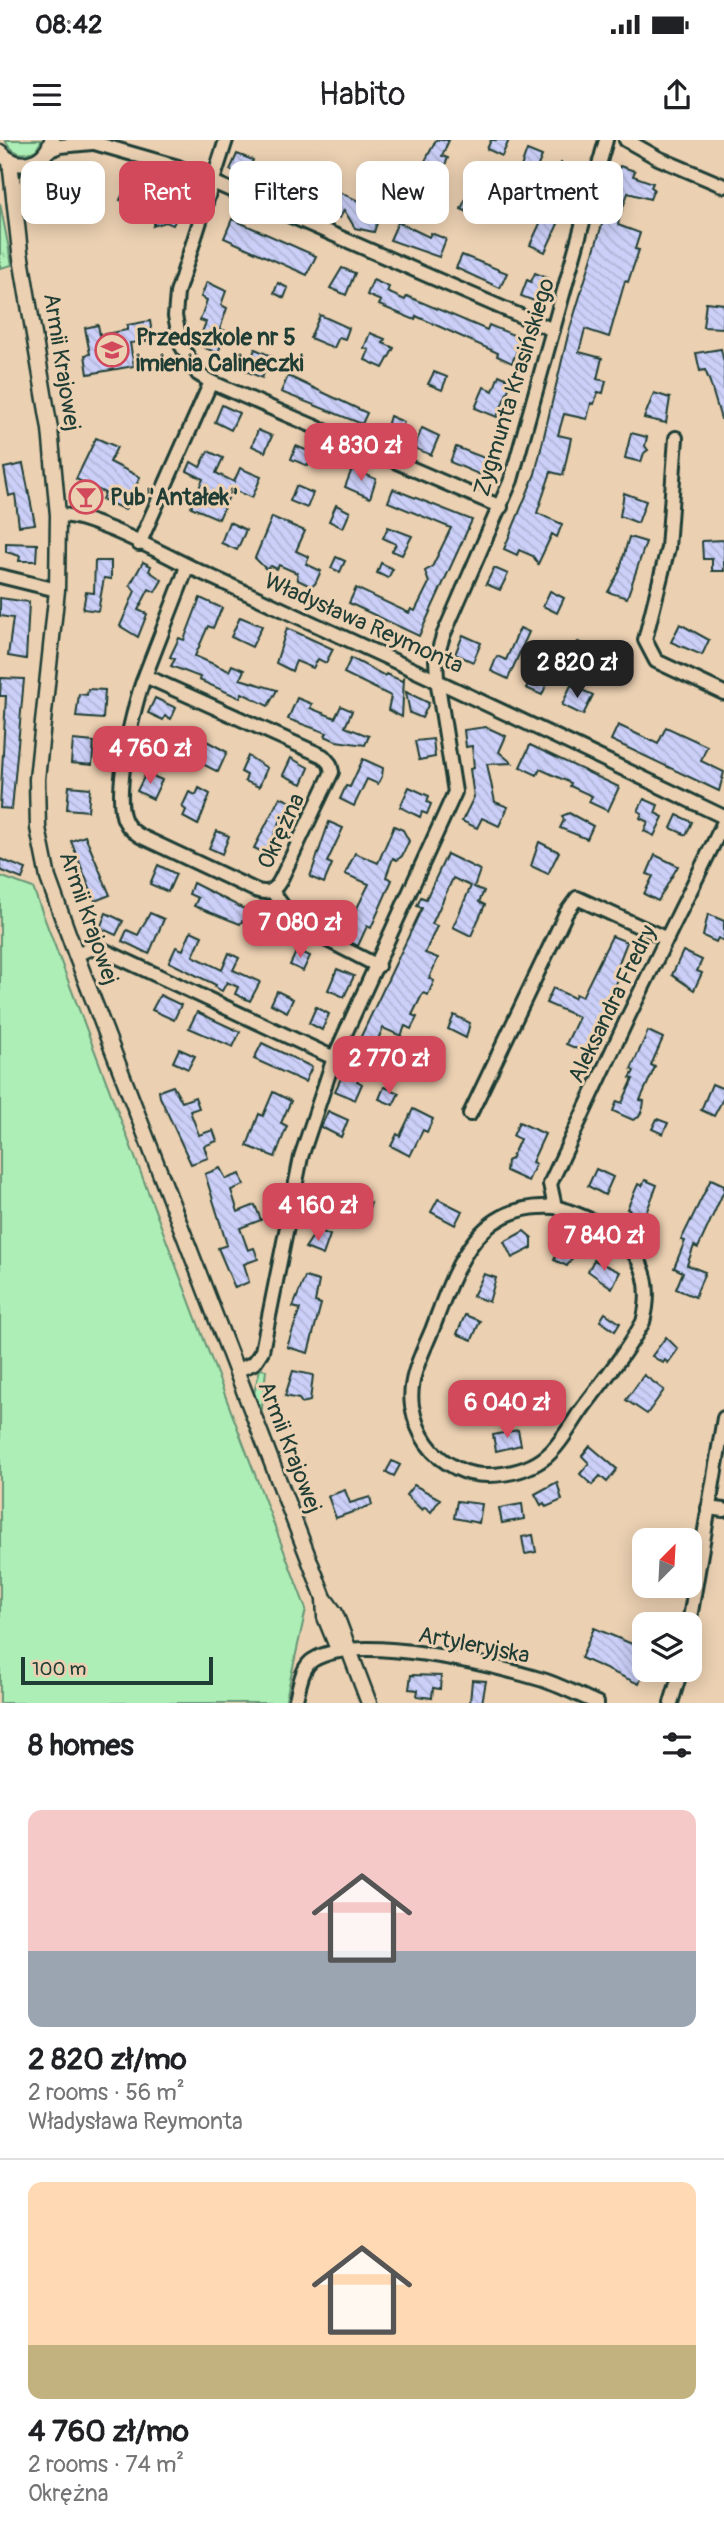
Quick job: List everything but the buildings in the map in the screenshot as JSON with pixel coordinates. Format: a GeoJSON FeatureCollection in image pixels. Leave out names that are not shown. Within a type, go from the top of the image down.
{"type":"FeatureCollection","features":[{"type":"Feature","properties":{"kind":"street"},"geometry":{"type":"LineString","coordinates":[[215,170],[226,140]]}},
{"type":"Feature","properties":{"kind":"street","name":"Zygmunta Krasińskiego"},"geometry":{"type":"LineString","coordinates":[[236,1371],[254,1363],[262,1350],[301,1157],[334,1058],[455,792],[436,659],[443,636],[511,481],[606,140]]}},
{"type":"Feature","properties":{"kind":"street"},"geometry":{"type":"LineString","coordinates":[[626,140],[658,158],[724,186]]}},
{"type":"Feature","properties":{"kind":"street"},"geometry":{"type":"LineString","coordinates":[[34,161],[50,145],[88,142],[160,161]]}},
{"type":"Feature","properties":{"kind":"street"},"geometry":{"type":"LineString","coordinates":[[5,156],[28,161]]}},
{"type":"Feature","properties":{"kind":"street","name":"Armii Krajowej"},"geometry":{"type":"LineString","coordinates":[[5,156],[50,429],[58,515],[57,590],[39,762],[38,818],[48,878],[324,1598],[326,1617],[369,1703]]}},
{"type":"Feature","properties":{"kind":"street"},"geometry":{"type":"LineString","coordinates":[[215,183],[553,330]]}},
{"type":"Feature","properties":{"kind":"street","name":"Armii Krajowej"},"geometry":{"type":"LineString","coordinates":[[16,215],[21,199]]}},
{"type":"Feature","properties":{"kind":"street"},"geometry":{"type":"LineString","coordinates":[[198,224],[177,293],[175,316],[181,345],[198,374],[501,508]]}},
{"type":"Feature","properties":{"kind":"street"},"geometry":{"type":"LineString","coordinates":[[139,544],[211,382]]}},
{"type":"Feature","properties":{"kind":"street"},"geometry":{"type":"LineString","coordinates":[[676,438],[668,548],[645,640],[656,661],[724,693]]}},
{"type":"Feature","properties":{"kind":"street","name":"Władysława Reymonta"},"geometry":{"type":"LineString","coordinates":[[58,515],[76,517],[139,544],[437,679],[724,817]]}},
{"type":"Feature","properties":{"kind":"street","name":"Okrężna"},"geometry":{"type":"LineString","coordinates":[[145,676],[323,756],[330,764],[331,772],[281,879],[272,891],[264,893],[255,890],[152,841],[132,830],[125,821],[122,802],[130,720],[145,676],[187,566]]}},
{"type":"Feature","properties":{"kind":"street"},"geometry":{"type":"LineString","coordinates":[[0,576],[57,590]]}},
{"type":"Feature","properties":{"kind":"street","name":"Aleksandra Fredry"},"geometry":{"type":"LineString","coordinates":[[555,1207],[550,1184],[724,822]]}},
{"type":"Feature","properties":{"kind":"street"},"geometry":{"type":"LineString","coordinates":[[272,891],[289,917],[304,930],[378,966]]}},
{"type":"Feature","properties":{"kind":"street"},"geometry":{"type":"LineString","coordinates":[[470,1114],[566,913],[577,898],[667,939]]}},
{"type":"Feature","properties":{"kind":"street"},"geometry":{"type":"LineString","coordinates":[[76,954],[103,950],[334,1058]]}},
{"type":"Feature","properties":{"kind":"street"},"geometry":{"type":"LineString","coordinates":[[555,1207],[607,1229],[637,1254],[647,1285],[648,1305],[643,1322],[550,1453],[511,1472],[490,1475],[461,1471],[433,1453],[421,1432],[412,1406],[416,1367],[458,1262],[477,1235],[514,1213],[529,1208],[555,1207]]}},
{"type":"Feature","properties":{"kind":"street"},"geometry":{"type":"LineString","coordinates":[[691,1612],[724,1419]]}},
{"type":"Feature","properties":{"kind":"street"},"geometry":{"type":"LineString","coordinates":[[708,1508],[724,1510]]}},
{"type":"Feature","properties":{"kind":"street","name":"Artyleryjska"},"geometry":{"type":"LineString","coordinates":[[344,1649],[370,1648],[488,1665],[546,1681],[597,1703]]}},
{"type":"Feature","properties":{"kind":"street"},"geometry":{"type":"LineString","coordinates":[[295,1703],[307,1664],[344,1649]]}},
{"type":"Feature","properties":{"kind":"street","name":"Armii Krajowej"},"geometry":{"type":"LineString","coordinates":[[344,1649],[359,1703]]}},
{"type":"Feature","properties":{"kind":"street"},"geometry":{"type":"LineString","coordinates":[[671,1703],[677,1682]]}},
{"type":"Feature","properties":{"kind":"green space"},"geometry":{"type":"Polygon","coordinates":[[[5,140],[42,140],[36,150],[22,153],[14,151],[5,140]]]}},
{"type":"Feature","properties":{"kind":"green space"},"geometry":{"type":"Polygon","coordinates":[[[0,203],[12,265],[0,268],[0,203]]]}},
{"type":"Feature","properties":{"kind":"green space"},"geometry":{"type":"Polygon","coordinates":[[[0,876],[33,888],[306,1609],[285,1703],[0,1703],[0,876]]]}},
{"type":"Feature","properties":{"kind":"green space"},"geometry":{"type":"Polygon","coordinates":[[[260,1369],[266,1370],[261,1417],[254,1393],[260,1369]]]}},
{"type":"Feature","properties":{"kind":"place","name":"Przedszkole nr 5 imienia Calineczki"},"geometry":{"type":"Point","coordinates":[112,350]}},
{"type":"Feature","properties":{"kind":"place","name":"Pub\"Antałek\""},"geometry":{"type":"Point","coordinates":[86,497]}}]}
